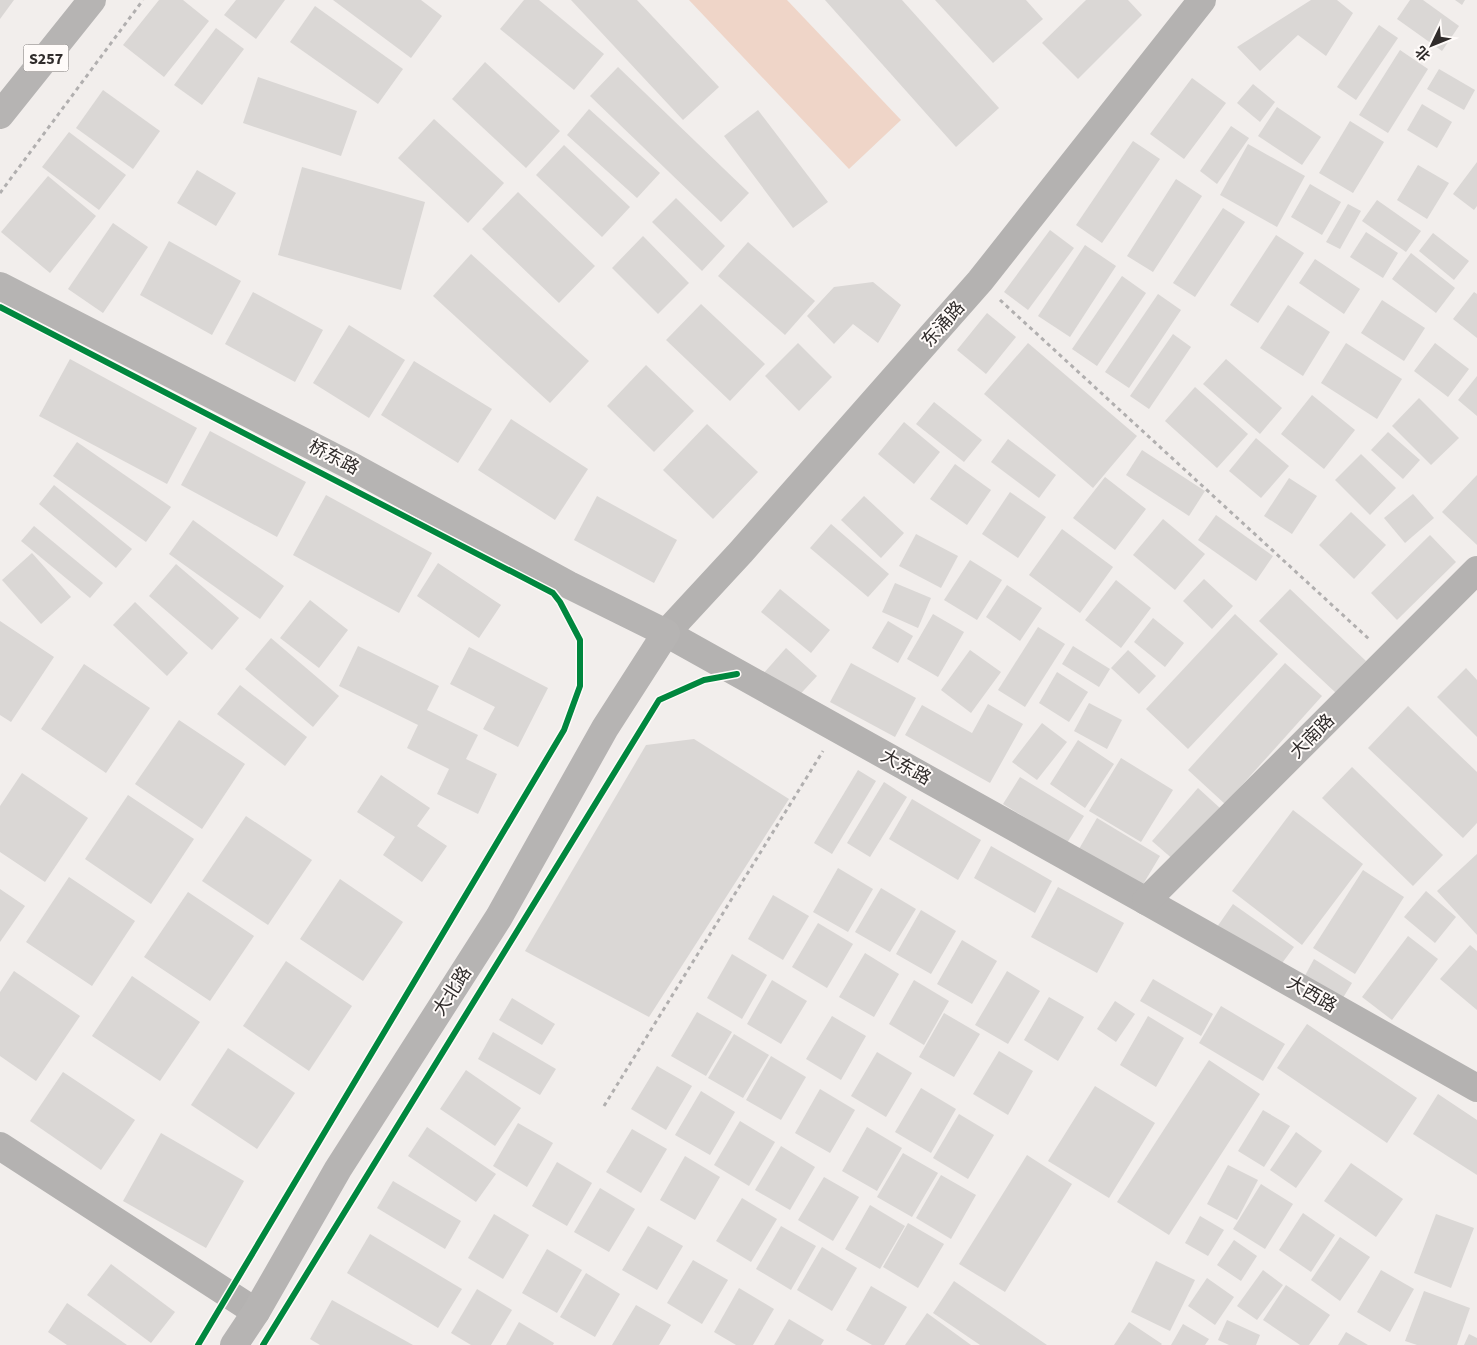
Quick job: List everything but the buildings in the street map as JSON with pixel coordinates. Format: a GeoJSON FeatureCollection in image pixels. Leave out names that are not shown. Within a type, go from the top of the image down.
{"type":"FeatureCollection","features":[{"type":"Feature","properties":{"kind":"main road","name":"S257"},"geometry":{"type":"LineString","coordinates":[[0,115],[92,0]]}},
{"type":"Feature","properties":{"kind":"main road","name":"桥东路"},"geometry":{"type":"LineString","coordinates":[[0,286],[355,468],[569,586],[666,634]]}},
{"type":"Feature","properties":{"kind":"main road","name":"大北路"},"geometry":{"type":"LineString","coordinates":[[234,1345],[256,1312],[338,1169],[499,917],[605,728],[666,634]]}},
{"type":"Feature","properties":{"kind":"street","name":"东涌路"},"geometry":{"type":"LineString","coordinates":[[666,634],[748,545],[980,281],[1202,0]]}},
{"type":"Feature","properties":{"kind":"street","name":"大南路"},"geometry":{"type":"LineString","coordinates":[[1146,901],[1477,570]]}},
{"type":"Feature","properties":{"kind":"street","name":"大东路"},"geometry":{"type":"LineString","coordinates":[[666,634],[1146,901]]}},
{"type":"Feature","properties":{"kind":"street","name":"大西路"},"geometry":{"type":"LineString","coordinates":[[1146,901],[1477,1088]]}},
{"type":"Feature","properties":{"kind":"street"},"geometry":{"type":"LineString","coordinates":[[0,1146],[256,1312]]}},
{"type":"Feature","properties":{"kind":"path"},"geometry":{"type":"LineString","coordinates":[[0,193],[144,0]]}},
{"type":"Feature","properties":{"kind":"path"},"geometry":{"type":"LineString","coordinates":[[980,281],[1390,658]]}},
{"type":"Feature","properties":{"kind":"path"},"geometry":{"type":"LineString","coordinates":[[604,1106],[836,729]]}},
{"type":"Feature","properties":{"kind":"shaded area"},"geometry":{"type":"Polygon","coordinates":[[[689,0],[787,0],[901,120],[849,169],[689,0]]]}},
{"type":"Feature","properties":{"kind":"cycle path"},"geometry":{"type":"LineString","coordinates":[[0,307],[553,593],[560,602],[580,640],[580,686],[564,730],[198,1345]]}},
{"type":"Feature","properties":{"kind":"cycle path"},"geometry":{"type":"LineString","coordinates":[[263,1345],[659,700],[704,680],[737,674]]}}]}
